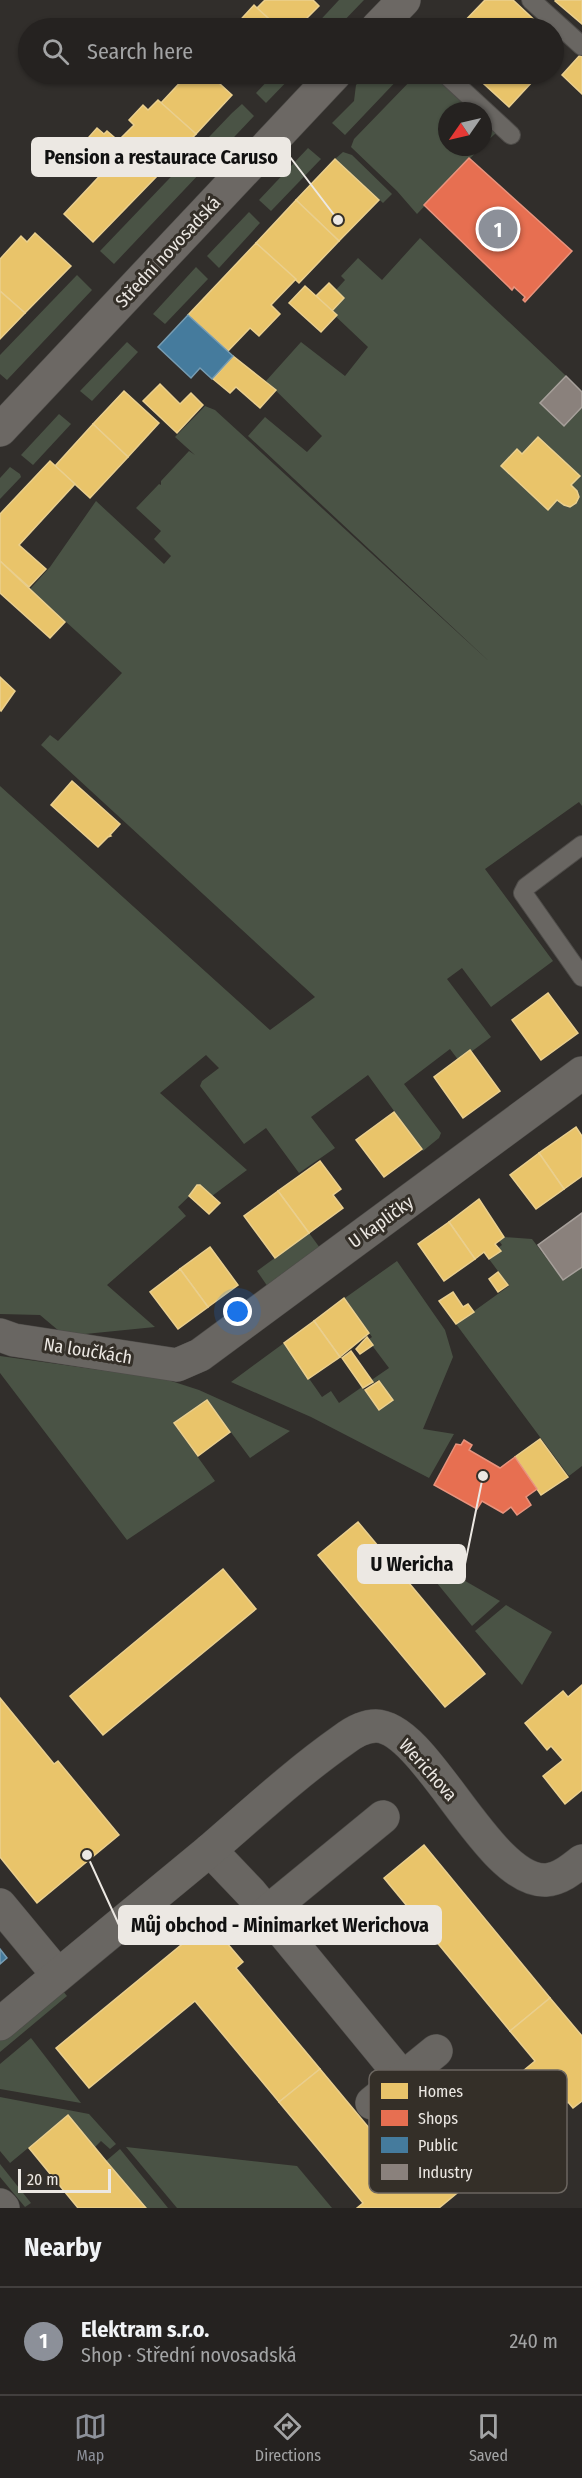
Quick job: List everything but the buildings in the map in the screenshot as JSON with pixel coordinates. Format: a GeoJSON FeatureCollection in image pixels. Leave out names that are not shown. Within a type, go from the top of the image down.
{"type":"FeatureCollection","features":[{"type":"Feature","properties":{"kind":"main road","name":"Střední novosadská"},"geometry":{"type":"LineString","coordinates":[[0,430],[326,84]]}},
{"type":"Feature","properties":{"kind":"street","name":"U kapličky"},"geometry":{"type":"LineString","coordinates":[[177,1365],[200,1355],[582,1073]]}},
{"type":"Feature","properties":{"kind":"street","name":"Na loučkách"},"geometry":{"type":"LineString","coordinates":[[0,1335],[14,1340],[177,1365]]}},
{"type":"Feature","properties":{"kind":"street","name":"Werichova"},"geometry":{"type":"LineString","coordinates":[[0,2024],[343,1739],[367,1727],[376,1726],[393,1733],[414,1750],[496,1850],[519,1872],[533,1878],[547,1880],[568,1872],[582,1861]]}},
{"type":"Feature","properties":{"kind":"street"},"geometry":{"type":"LineString","coordinates":[[266,1913],[383,1817]]}},
{"type":"Feature","properties":{"kind":"street"},"geometry":{"type":"LineString","coordinates":[[210,1850],[232,1871],[396,2070]]}},
{"type":"Feature","properties":{"kind":"street"},"geometry":{"type":"LineString","coordinates":[[0,1905],[58,1975]]}},
{"type":"Feature","properties":{"kind":"street"},"geometry":{"type":"LineString","coordinates":[[413,2070],[436,2051]]}},
{"type":"Feature","properties":{"kind":"lane"},"geometry":{"type":"LineString","coordinates":[[531,0],[551,18]]}},
{"type":"Feature","properties":{"kind":"lane"},"geometry":{"type":"LineString","coordinates":[[564,30],[582,46]]}},
{"type":"Feature","properties":{"kind":"lane"},"geometry":{"type":"LineString","coordinates":[[456,84],[511,135]]}},
{"type":"Feature","properties":{"kind":"lane"},"geometry":{"type":"LineString","coordinates":[[582,845],[526,887],[523,893],[582,976]]}},
{"type":"Feature","properties":{"kind":"green space"},"geometry":{"type":"Polygon","coordinates":[[[339,0],[364,0],[347,18],[322,18],[339,0]]]}},
{"type":"Feature","properties":{"kind":"green space"},"geometry":{"type":"Polygon","coordinates":[[[265,84],[284,84],[266,103],[256,93],[265,84]]]}},
{"type":"Feature","properties":{"kind":"green space"},"geometry":{"type":"Polygon","coordinates":[[[393,84],[345,135],[332,123],[354,101],[356,85],[393,84]]]}},
{"type":"Feature","properties":{"kind":"green space"},"geometry":{"type":"Polygon","coordinates":[[[407,84],[444,84],[463,102],[438,102],[438,156],[472,156],[417,214],[397,191],[351,147],[354,139],[407,84]]]}},
{"type":"Feature","properties":{"kind":"green space"},"geometry":{"type":"Polygon","coordinates":[[[242,104],[254,116],[114,264],[100,251],[242,104]]]}},
{"type":"Feature","properties":{"kind":"green space"},"geometry":{"type":"Polygon","coordinates":[[[308,148],[321,159],[271,211],[259,200],[308,148]]]}},
{"type":"Feature","properties":{"kind":"green space"},"geometry":{"type":"Polygon","coordinates":[[[343,152],[352,155],[392,194],[383,203],[335,159],[343,152]]]}},
{"type":"Feature","properties":{"kind":"green space"},"geometry":{"type":"Polygon","coordinates":[[[249,212],[260,223],[219,268],[207,256],[249,212]]]}},
{"type":"Feature","properties":{"kind":"green space"},"geometry":{"type":"Polygon","coordinates":[[[420,238],[582,391],[582,806],[579,802],[485,869],[553,961],[491,1007],[462,968],[447,979],[491,1037],[459,1061],[450,1049],[404,1084],[441,1133],[439,1138],[423,1151],[368,1075],[311,1117],[335,1148],[299,1173],[266,1128],[244,1144],[200,1086],[202,1081],[219,1068],[206,1055],[160,1093],[247,1170],[212,1196],[200,1186],[178,1207],[186,1216],[107,1285],[155,1327],[65,1336],[40,1315],[0,1314],[0,786],[270,1030],[315,997],[41,745],[50,735],[58,741],[122,673],[30,589],[50,567],[96,501],[164,564],[171,556],[154,539],[161,531],[136,508],[159,484],[161,485],[161,481],[189,451],[195,455],[175,437],[205,406],[215,410],[492,664],[248,436],[265,417],[307,452],[322,436],[266,381],[301,342],[345,376],[368,347],[330,311],[335,291],[345,280],[341,276],[358,258],[382,280],[420,238]]]}},
{"type":"Feature","properties":{"kind":"green space"},"geometry":{"type":"Polygon","coordinates":[[[196,267],[208,279],[165,324],[153,314],[196,267]]]}},
{"type":"Feature","properties":{"kind":"green space"},"geometry":{"type":"Polygon","coordinates":[[[77,275],[92,290],[7,380],[0,374],[0,355],[77,275]]]}},
{"type":"Feature","properties":{"kind":"green space"},"geometry":{"type":"Polygon","coordinates":[[[127,342],[138,352],[92,401],[80,391],[127,342]]]}},
{"type":"Feature","properties":{"kind":"green space"},"geometry":{"type":"Polygon","coordinates":[[[59,414],[71,424],[33,465],[21,455],[59,414]]]}},
{"type":"Feature","properties":{"kind":"green space"},"geometry":{"type":"Polygon","coordinates":[[[10,467],[21,477],[0,499],[0,478],[10,467]]]}},
{"type":"Feature","properties":{"kind":"green space"},"geometry":{"type":"Polygon","coordinates":[[[309,1233],[320,1248],[268,1287],[257,1271],[309,1233]]]}},
{"type":"Feature","properties":{"kind":"green space"},"geometry":{"type":"Polygon","coordinates":[[[504,1237],[532,1239],[563,1280],[582,1267],[582,1466],[569,1476],[456,1324],[509,1286],[489,1259],[500,1251],[498,1248],[502,1245],[499,1241],[504,1237]]]}},
{"type":"Feature","properties":{"kind":"green space"},"geometry":{"type":"Polygon","coordinates":[[[397,1261],[445,1330],[453,1357],[423,1429],[454,1434],[429,1478],[311,1417],[231,1382],[284,1343],[322,1397],[331,1391],[339,1403],[362,1387],[378,1409],[391,1400],[378,1380],[372,1384],[370,1381],[389,1368],[368,1340],[372,1337],[345,1298],[397,1261]]]}},
{"type":"Feature","properties":{"kind":"green space"},"geometry":{"type":"Polygon","coordinates":[[[0,1356],[165,1379],[199,1390],[290,1431],[250,1458],[207,1400],[174,1424],[215,1481],[127,1540],[0,1373],[0,1356]]]}},
{"type":"Feature","properties":{"kind":"green space"},"geometry":{"type":"Polygon","coordinates":[[[419,1561],[434,1563],[500,1601],[472,1626],[419,1561]]]}},
{"type":"Feature","properties":{"kind":"green space"},"geometry":{"type":"Polygon","coordinates":[[[506,1605],[552,1632],[522,1685],[475,1631],[506,1605]]]}},
{"type":"Feature","properties":{"kind":"green space"},"geometry":{"type":"Polygon","coordinates":[[[62,1990],[67,1996],[0,2052],[0,2041],[62,1990]]]}},
{"type":"Feature","properties":{"kind":"green space"},"geometry":{"type":"Polygon","coordinates":[[[31,2038],[81,2103],[0,2089],[0,2064],[31,2038]]]}},
{"type":"Feature","properties":{"kind":"green space"},"geometry":{"type":"Polygon","coordinates":[[[0,2097],[89,2114],[116,2144],[110,2149],[101,2141],[95,2147],[68,2115],[10,2163],[0,2151],[0,2097]]]}},
{"type":"Feature","properties":{"kind":"green space"},"geometry":{"type":"Polygon","coordinates":[[[126,2147],[297,2166],[332,2208],[177,2208],[126,2147]]]}},
{"type":"Feature","properties":{"kind":"green space"},"geometry":{"type":"Polygon","coordinates":[[[120,2149],[168,2208],[146,2208],[106,2161],[120,2149]]]}},
{"type":"Feature","properties":{"kind":"green space"},"geometry":{"type":"Polygon","coordinates":[[[0,2164],[31,2203],[25,2207],[0,2177],[0,2164]]]}},
{"type":"Feature","properties":{"kind":"place","name":"Pension a restaurace Caruso"},"geometry":{"type":"Point","coordinates":[338,220]}},
{"type":"Feature","properties":{"kind":"place","name":"Elektram s.r.o."},"geometry":{"type":"Point","coordinates":[498,229]}},
{"type":"Feature","properties":{"kind":"place","name":"U Wericha"},"geometry":{"type":"Point","coordinates":[483,1476]}},
{"type":"Feature","properties":{"kind":"place","name":"Můj obchod - Minimarket Werichova"},"geometry":{"type":"Point","coordinates":[87,1855]}}]}
